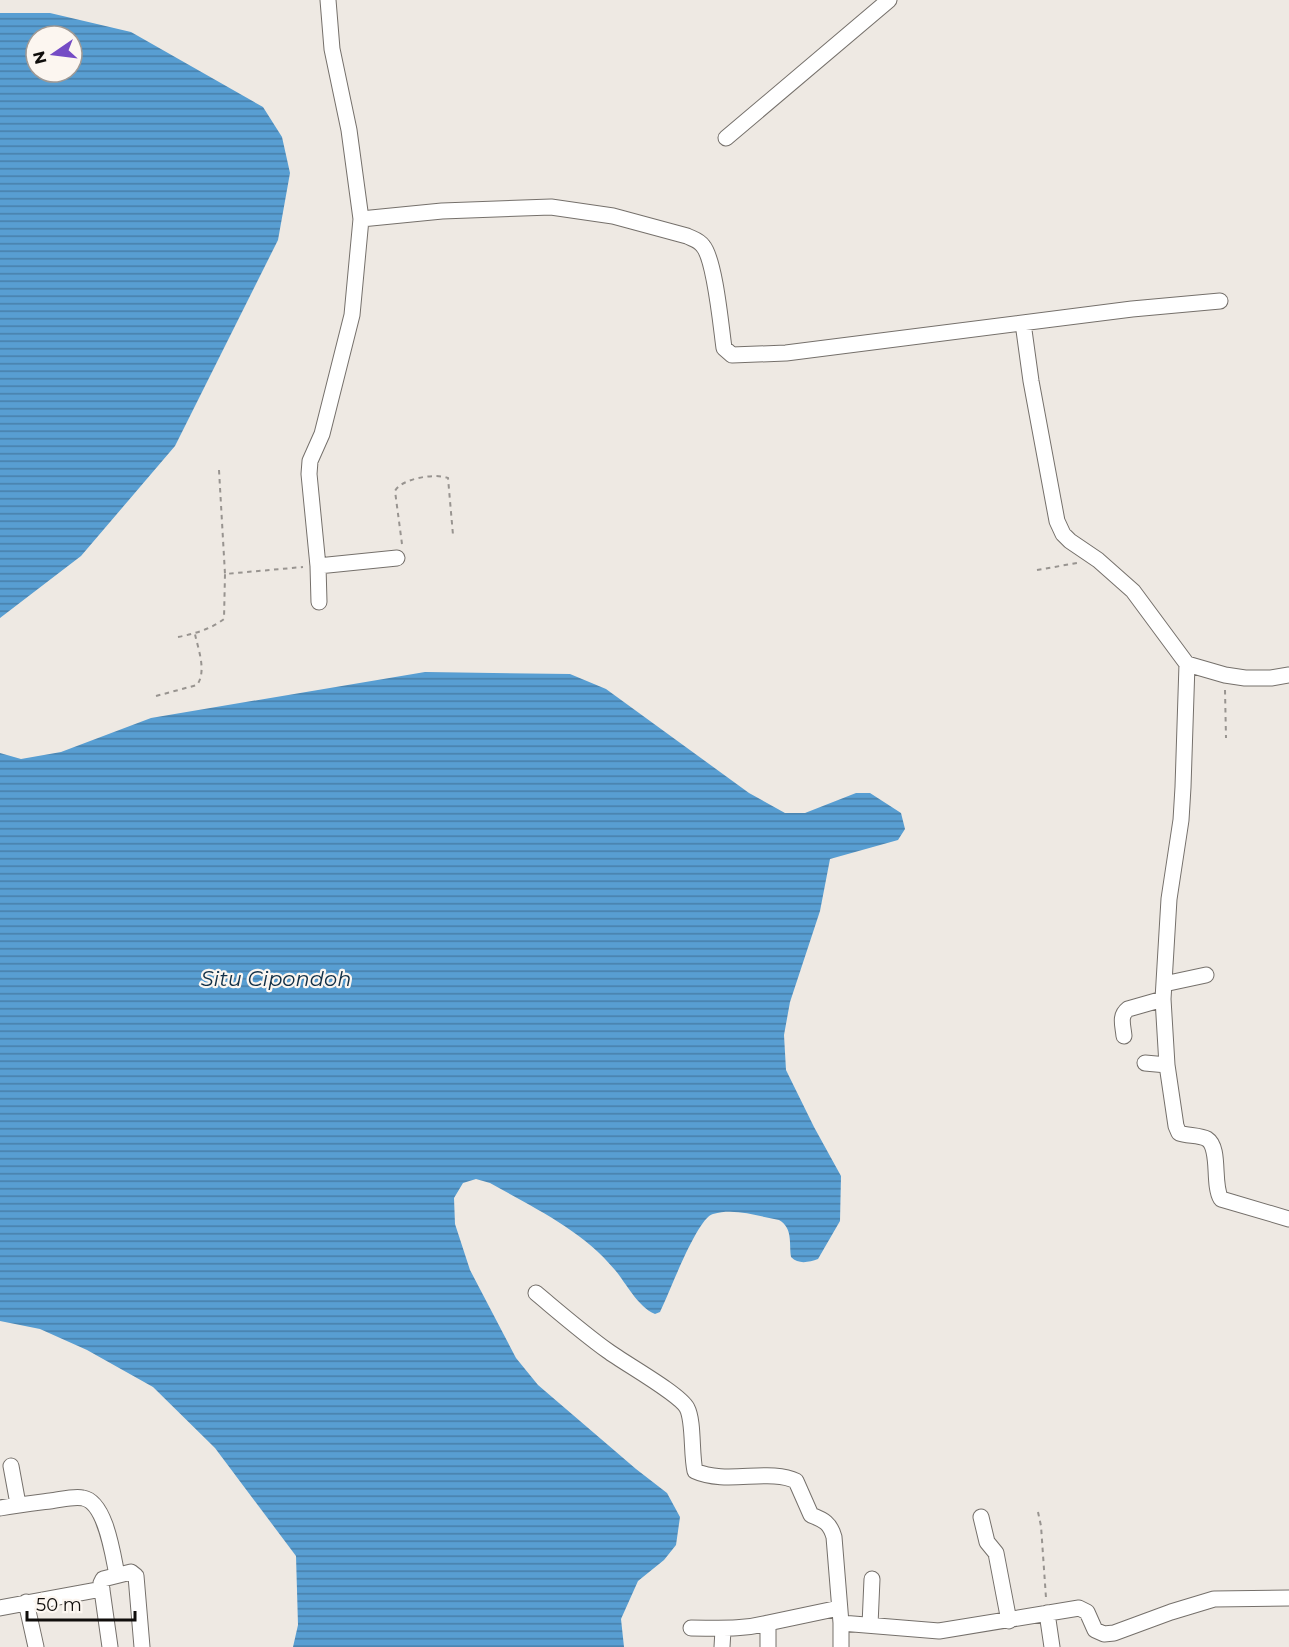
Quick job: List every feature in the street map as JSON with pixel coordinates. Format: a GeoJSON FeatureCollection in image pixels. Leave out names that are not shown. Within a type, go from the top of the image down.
{"type":"FeatureCollection","features":[{"type":"Feature","properties":{"kind":"street"},"geometry":{"type":"LineString","coordinates":[[319,602],[318,566],[309,474],[310,461],[322,434],[352,315],[361,219],[349,130],[332,49],[328,0]]}},
{"type":"Feature","properties":{"kind":"street"},"geometry":{"type":"LineString","coordinates":[[726,138],[889,0]]}},
{"type":"Feature","properties":{"kind":"street"},"geometry":{"type":"LineString","coordinates":[[361,219],[442,211],[552,207],[613,216],[698,240],[709,255],[724,348],[732,355],[808,350],[1132,309],[1220,302]]}},
{"type":"Feature","properties":{"kind":"street"},"geometry":{"type":"LineString","coordinates":[[1023,323],[1031,381],[1057,521],[1063,534],[1098,560],[1133,591],[1186,664],[1182,809],[1169,899],[1164,992],[1167,1065],[1176,1126],[1179,1132],[1206,1139],[1212,1146],[1217,1192],[1221,1199],[1289,1219]]}},
{"type":"Feature","properties":{"kind":"street"},"geometry":{"type":"LineString","coordinates":[[318,566],[397,558]]}},
{"type":"Feature","properties":{"kind":"street"},"geometry":{"type":"LineString","coordinates":[[1186,664],[1225,675],[1257,679],[1289,675]]}},
{"type":"Feature","properties":{"kind":"street"},"geometry":{"type":"LineString","coordinates":[[1124,1036],[1122,1017],[1128,1009],[1206,975]]}},
{"type":"Feature","properties":{"kind":"street"},"geometry":{"type":"LineString","coordinates":[[1145,1064],[1167,1065]]}},
{"type":"Feature","properties":{"kind":"street"},"geometry":{"type":"LineString","coordinates":[[537,1293],[570,1323],[682,1401],[690,1415],[692,1458],[695,1471],[711,1477],[782,1477],[796,1481],[811,1515],[823,1519],[830,1526],[834,1537],[841,1647]]}},
{"type":"Feature","properties":{"kind":"street"},"geometry":{"type":"LineString","coordinates":[[12,1466],[18,1504]]}},
{"type":"Feature","properties":{"kind":"street"},"geometry":{"type":"LineString","coordinates":[[0,1508],[82,1497],[89,1500],[105,1524],[117,1575]]}},
{"type":"Feature","properties":{"kind":"street"},"geometry":{"type":"LineString","coordinates":[[981,1517],[987,1542],[996,1553],[1009,1621]]}},
{"type":"Feature","properties":{"kind":"street"},"geometry":{"type":"LineString","coordinates":[[110,1647],[102,1589],[103,1579],[130,1572],[136,1576],[142,1647]]}},
{"type":"Feature","properties":{"kind":"street"},"geometry":{"type":"LineString","coordinates":[[870,1625],[872,1580]]}},
{"type":"Feature","properties":{"kind":"street"},"geometry":{"type":"LineString","coordinates":[[0,1608],[102,1589]]}},
{"type":"Feature","properties":{"kind":"street"},"geometry":{"type":"LineString","coordinates":[[841,1623],[939,1631],[1084,1609],[1095,1630],[1104,1634],[1114,1633],[1214,1599],[1289,1598]]}},
{"type":"Feature","properties":{"kind":"street"},"geometry":{"type":"LineString","coordinates":[[26,1602],[36,1647]]}},
{"type":"Feature","properties":{"kind":"street"},"geometry":{"type":"LineString","coordinates":[[691,1628],[723,1630],[749,1628],[839,1608]]}},
{"type":"Feature","properties":{"kind":"street"},"geometry":{"type":"LineString","coordinates":[[1047,1613],[1052,1647]]}},
{"type":"Feature","properties":{"kind":"street"},"geometry":{"type":"LineString","coordinates":[[768,1623],[768,1647]]}},
{"type":"Feature","properties":{"kind":"street"},"geometry":{"type":"LineString","coordinates":[[722,1647],[723,1630]]}},
{"type":"Feature","properties":{"kind":"path"},"geometry":{"type":"LineString","coordinates":[[178,637],[195,634],[217,625],[224,619],[225,574],[219,470]]}},
{"type":"Feature","properties":{"kind":"path"},"geometry":{"type":"LineString","coordinates":[[397,558],[402,548],[395,491],[398,486],[408,481],[440,476],[448,478],[453,535]]}},
{"type":"Feature","properties":{"kind":"path"},"geometry":{"type":"LineString","coordinates":[[1037,570],[1098,560]]}},
{"type":"Feature","properties":{"kind":"path"},"geometry":{"type":"LineString","coordinates":[[225,574],[318,566]]}},
{"type":"Feature","properties":{"kind":"path"},"geometry":{"type":"LineString","coordinates":[[156,696],[197,685],[201,679],[202,671],[195,634]]}},
{"type":"Feature","properties":{"kind":"path"},"geometry":{"type":"LineString","coordinates":[[1225,675],[1226,738]]}},
{"type":"Feature","properties":{"kind":"path"},"geometry":{"type":"LineString","coordinates":[[1038,1512],[1047,1613]]}},
{"type":"Feature","properties":{"kind":"water"},"geometry":{"type":"Polygon","coordinates":[[[0,13],[50,13],[131,32],[263,107],[282,137],[290,173],[278,240],[175,446],[81,556],[0,618],[0,13]]]}},
{"type":"Feature","properties":{"kind":"water","name":"Situ Cipondoh"},"geometry":{"type":"Polygon","coordinates":[[[425,672],[570,674],[606,689],[749,793],[785,813],[805,813],[856,793],[870,793],[901,813],[905,829],[898,840],[830,859],[820,911],[790,1002],[784,1035],[786,1070],[841,1176],[840,1221],[818,1259],[801,1262],[791,1257],[788,1232],[779,1220],[738,1212],[713,1214],[699,1228],[660,1312],[655,1314],[643,1306],[615,1270],[588,1243],[540,1211],[490,1183],[476,1179],[463,1183],[454,1198],[455,1224],[470,1270],[516,1358],[538,1385],[667,1493],[680,1517],[676,1545],[664,1560],[638,1581],[621,1619],[624,1647],[293,1647],[298,1625],[296,1556],[215,1448],[153,1387],[87,1350],[40,1329],[0,1321],[0,753],[21,759],[61,752],[151,718],[425,672]]]}}]}
